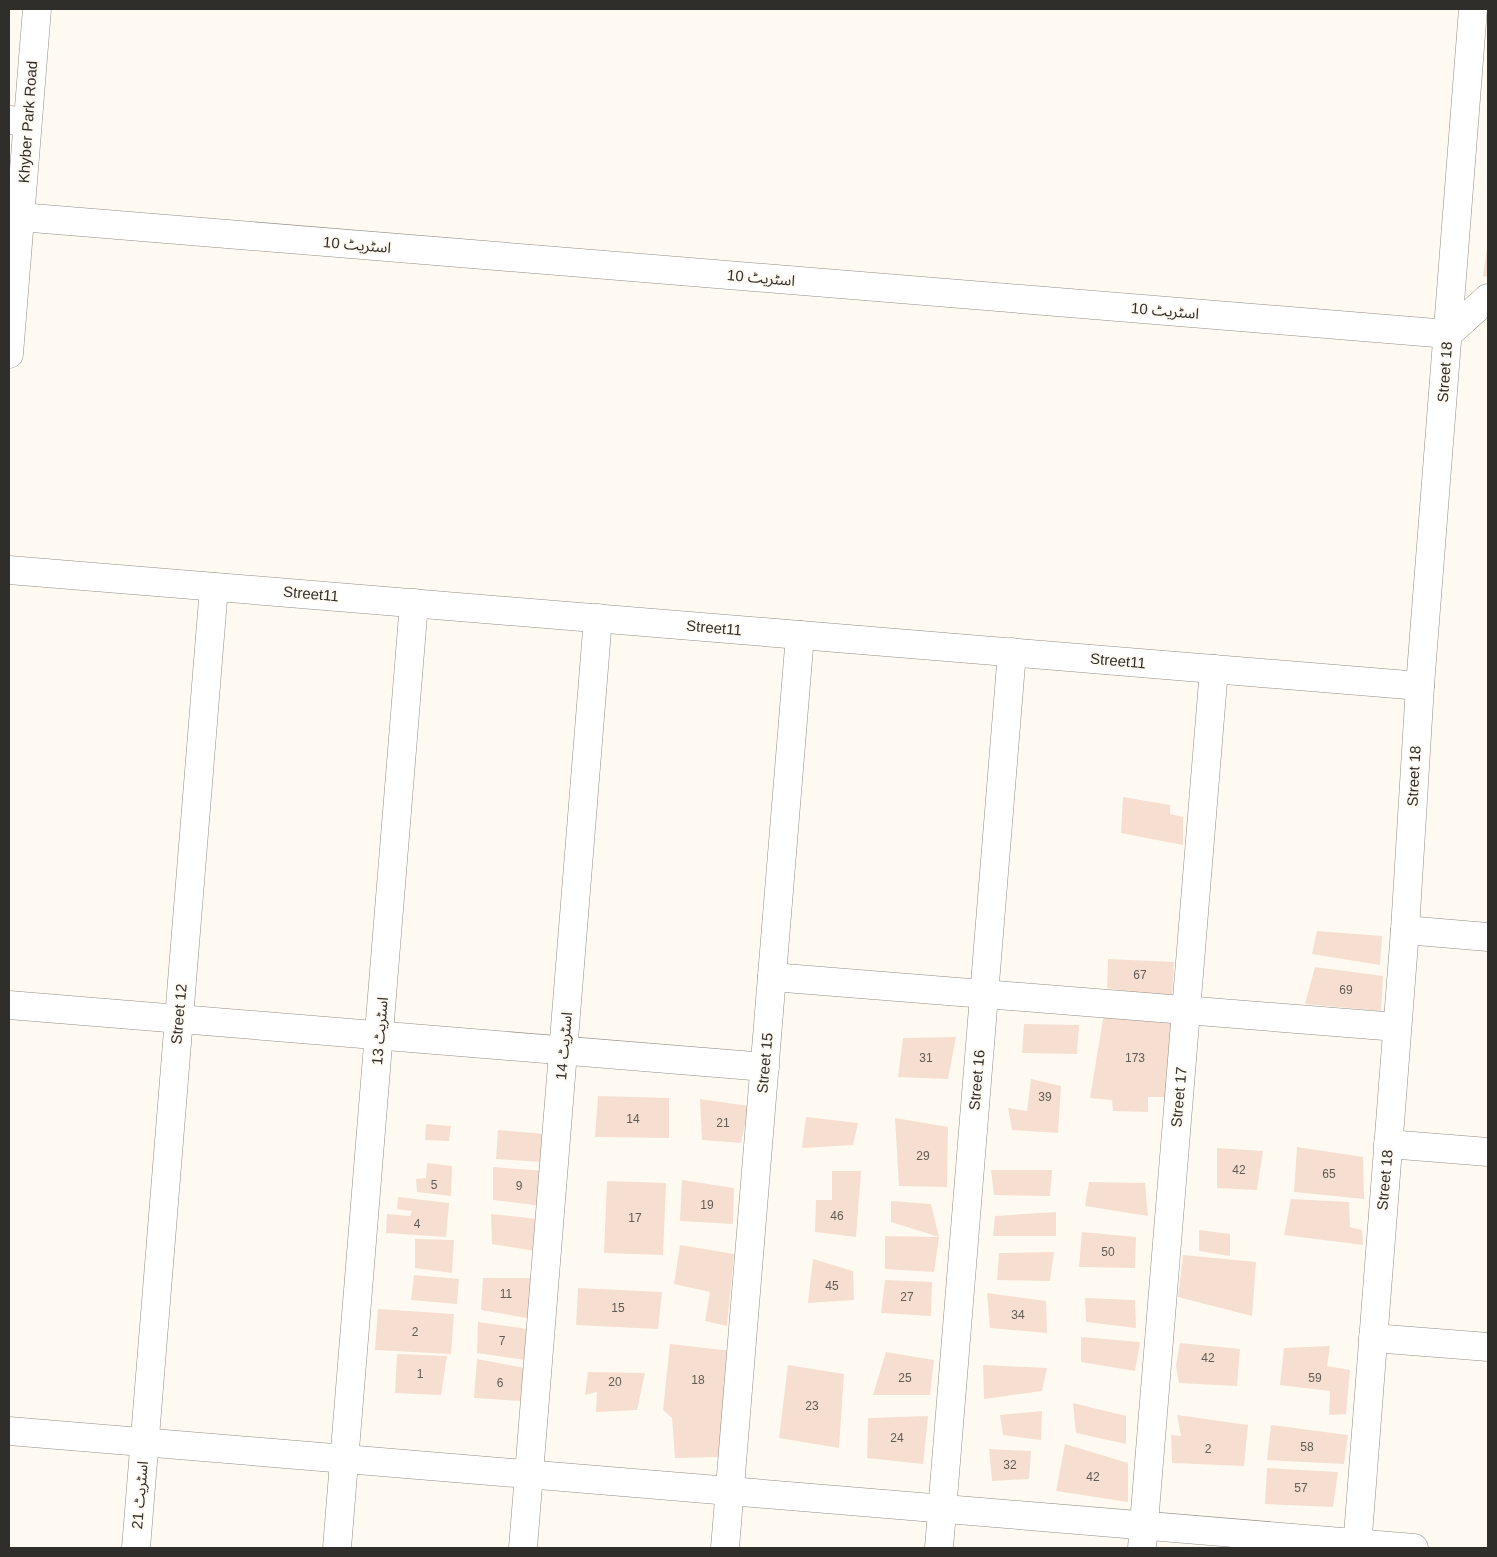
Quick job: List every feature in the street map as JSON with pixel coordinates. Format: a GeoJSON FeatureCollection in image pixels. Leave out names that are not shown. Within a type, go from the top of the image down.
{"type":"FeatureCollection","features":[{"type":"Feature","properties":{"kind":"street","name":"Khyber Park Road"},"geometry":{"type":"LineString","coordinates":[[9,354],[20,217],[18,121],[37,9]]}},
{"type":"Feature","properties":{"kind":"street","name":"Street 18"},"geometry":{"type":"LineString","coordinates":[[1358,1546],[1405,930],[1420,686],[1448,334],[1480,41],[1473,9]]}},
{"type":"Feature","properties":{"kind":"street","name":"اسٹریٹ 10"},"geometry":{"type":"LineString","coordinates":[[20,217],[1448,334]]}},
{"type":"Feature","properties":{"kind":"street"},"geometry":{"type":"LineString","coordinates":[[1448,334],[1488,298]]}},
{"type":"Feature","properties":{"kind":"street","name":"Street11"},"geometry":{"type":"LineString","coordinates":[[9,570],[1420,686]]}},
{"type":"Feature","properties":{"kind":"street","name":"Street 12"},"geometry":{"type":"LineString","coordinates":[[144,1442],[214,587]]}},
{"type":"Feature","properties":{"kind":"street","name":"اسٹریٹ 13"},"geometry":{"type":"LineString","coordinates":[[337,1548],[414,603]]}},
{"type":"Feature","properties":{"kind":"street","name":"اسٹریٹ 14"},"geometry":{"type":"LineString","coordinates":[[523,1548],[598,618]]}},
{"type":"Feature","properties":{"kind":"street","name":"Street 15"},"geometry":{"type":"LineString","coordinates":[[725,1548],[800,635]]}},
{"type":"Feature","properties":{"kind":"street","name":"Street 16"},"geometry":{"type":"LineString","coordinates":[[938,1548],[1012,652]]}},
{"type":"Feature","properties":{"kind":"street","name":"Street 17"},"geometry":{"type":"LineString","coordinates":[[1143,1537],[1214,669]]}},
{"type":"Feature","properties":{"kind":"street"},"geometry":{"type":"LineString","coordinates":[[1405,930],[1488,937]]}},
{"type":"Feature","properties":{"kind":"street"},"geometry":{"type":"LineString","coordinates":[[772,977],[1398,1027]]}},
{"type":"Feature","properties":{"kind":"street"},"geometry":{"type":"LineString","coordinates":[[9,1005],[765,1067]]}},
{"type":"Feature","properties":{"kind":"street"},"geometry":{"type":"LineString","coordinates":[[1388,1144],[1488,1152]]}},
{"type":"Feature","properties":{"kind":"street"},"geometry":{"type":"LineString","coordinates":[[1373,1338],[1488,1347]]}},
{"type":"Feature","properties":{"kind":"street"},"geometry":{"type":"LineString","coordinates":[[9,1431],[942,1509],[1143,1537],[1414,1548]]}},
{"type":"Feature","properties":{"kind":"street","name":"اسٹریٹ 21"},"geometry":{"type":"LineString","coordinates":[[136,1548],[144,1442]]}},
{"type":"Feature","properties":{"kind":"building"},"geometry":{"type":"Polygon","coordinates":[[[1488,249],[1488,277],[1483,276],[1488,249]]]}},
{"type":"Feature","properties":{"kind":"building"},"geometry":{"type":"Polygon","coordinates":[[[1123,797],[1170,805],[1170,814],[1183,817],[1183,845],[1121,833],[1123,797]]]}},
{"type":"Feature","properties":{"kind":"building"},"geometry":{"type":"Polygon","coordinates":[[[1317,931],[1382,936],[1380,965],[1312,954],[1317,931]]]}},
{"type":"Feature","properties":{"kind":"building"},"geometry":{"type":"Polygon","coordinates":[[[1108,959],[1174,962],[1172,999],[1107,988],[1108,959]]]}},
{"type":"Feature","properties":{"kind":"building"},"geometry":{"type":"Polygon","coordinates":[[[1315,967],[1383,976],[1381,1011],[1305,1004],[1315,967]]]}},
{"type":"Feature","properties":{"kind":"building"},"geometry":{"type":"Polygon","coordinates":[[[1104,1013],[1178,1020],[1170,1097],[1148,1097],[1148,1112],[1113,1111],[1112,1100],[1090,1098],[1104,1013]]]}},
{"type":"Feature","properties":{"kind":"building"},"geometry":{"type":"Polygon","coordinates":[[[1024,1024],[1079,1025],[1077,1054],[1022,1053],[1024,1024]]]}},
{"type":"Feature","properties":{"kind":"building"},"geometry":{"type":"Polygon","coordinates":[[[956,1037],[948,1079],[898,1077],[903,1038],[956,1037]]]}},
{"type":"Feature","properties":{"kind":"building"},"geometry":{"type":"Polygon","coordinates":[[[1031,1079],[1061,1086],[1058,1133],[1012,1130],[1008,1108],[1027,1111],[1031,1079]]]}},
{"type":"Feature","properties":{"kind":"building"},"geometry":{"type":"Polygon","coordinates":[[[598,1096],[669,1098],[669,1138],[595,1137],[598,1096]]]}},
{"type":"Feature","properties":{"kind":"building"},"geometry":{"type":"Polygon","coordinates":[[[700,1099],[749,1106],[741,1143],[702,1140],[700,1099]]]}},
{"type":"Feature","properties":{"kind":"building"},"geometry":{"type":"Polygon","coordinates":[[[806,1117],[858,1123],[853,1145],[802,1148],[806,1117]]]}},
{"type":"Feature","properties":{"kind":"building"},"geometry":{"type":"Polygon","coordinates":[[[895,1118],[948,1127],[947,1187],[899,1186],[895,1118]]]}},
{"type":"Feature","properties":{"kind":"building"},"geometry":{"type":"Polygon","coordinates":[[[426,1124],[451,1126],[449,1141],[425,1140],[426,1124]]]}},
{"type":"Feature","properties":{"kind":"building"},"geometry":{"type":"Polygon","coordinates":[[[498,1130],[545,1134],[542,1162],[496,1159],[498,1130]]]}},
{"type":"Feature","properties":{"kind":"building"},"geometry":{"type":"Polygon","coordinates":[[[1297,1147],[1363,1157],[1364,1199],[1294,1192],[1297,1147]]]}},
{"type":"Feature","properties":{"kind":"building"},"geometry":{"type":"Polygon","coordinates":[[[1217,1148],[1263,1151],[1257,1190],[1217,1188],[1217,1148]]]}},
{"type":"Feature","properties":{"kind":"building"},"geometry":{"type":"Polygon","coordinates":[[[427,1163],[452,1166],[451,1196],[417,1192],[416,1179],[426,1178],[427,1163]]]}},
{"type":"Feature","properties":{"kind":"building"},"geometry":{"type":"Polygon","coordinates":[[[493,1167],[546,1171],[542,1206],[493,1200],[493,1167]]]}},
{"type":"Feature","properties":{"kind":"building"},"geometry":{"type":"Polygon","coordinates":[[[991,1170],[1052,1170],[1050,1196],[994,1195],[991,1170]]]}},
{"type":"Feature","properties":{"kind":"building"},"geometry":{"type":"Polygon","coordinates":[[[832,1171],[861,1171],[856,1237],[815,1232],[816,1200],[832,1200],[832,1171]]]}},
{"type":"Feature","properties":{"kind":"building"},"geometry":{"type":"Polygon","coordinates":[[[682,1180],[734,1188],[733,1224],[680,1221],[682,1180]]]}},
{"type":"Feature","properties":{"kind":"building"},"geometry":{"type":"Polygon","coordinates":[[[607,1181],[666,1183],[663,1255],[604,1253],[607,1181]]]}},
{"type":"Feature","properties":{"kind":"building"},"geometry":{"type":"Polygon","coordinates":[[[1089,1182],[1145,1183],[1148,1216],[1085,1206],[1089,1182]]]}},
{"type":"Feature","properties":{"kind":"building"},"geometry":{"type":"Polygon","coordinates":[[[398,1197],[449,1203],[446,1237],[386,1233],[387,1214],[410,1216],[412,1211],[397,1209],[398,1197]]]}},
{"type":"Feature","properties":{"kind":"building"},"geometry":{"type":"Polygon","coordinates":[[[1291,1199],[1349,1202],[1350,1227],[1362,1230],[1363,1245],[1284,1235],[1291,1199]]]}},
{"type":"Feature","properties":{"kind":"building"},"geometry":{"type":"Polygon","coordinates":[[[891,1201],[931,1204],[939,1237],[891,1222],[891,1201]]]}},
{"type":"Feature","properties":{"kind":"building"},"geometry":{"type":"Polygon","coordinates":[[[1056,1212],[1056,1236],[993,1236],[995,1216],[1056,1212]]]}},
{"type":"Feature","properties":{"kind":"building"},"geometry":{"type":"Polygon","coordinates":[[[491,1214],[539,1219],[535,1251],[492,1244],[491,1214]]]}},
{"type":"Feature","properties":{"kind":"building"},"geometry":{"type":"Polygon","coordinates":[[[1199,1230],[1230,1234],[1230,1256],[1199,1251],[1199,1230]]]}},
{"type":"Feature","properties":{"kind":"building"},"geometry":{"type":"Polygon","coordinates":[[[1082,1232],[1136,1237],[1135,1268],[1079,1267],[1082,1232]]]}},
{"type":"Feature","properties":{"kind":"building"},"geometry":{"type":"Polygon","coordinates":[[[885,1236],[939,1237],[934,1272],[885,1269],[885,1236]]]}},
{"type":"Feature","properties":{"kind":"building"},"geometry":{"type":"Polygon","coordinates":[[[415,1239],[454,1240],[452,1273],[415,1268],[415,1239]]]}},
{"type":"Feature","properties":{"kind":"building"},"geometry":{"type":"Polygon","coordinates":[[[680,1245],[734,1254],[727,1326],[705,1321],[710,1292],[674,1284],[680,1245]]]}},
{"type":"Feature","properties":{"kind":"building"},"geometry":{"type":"Polygon","coordinates":[[[1054,1252],[1050,1281],[997,1280],[999,1253],[1054,1252]]]}},
{"type":"Feature","properties":{"kind":"building"},"geometry":{"type":"Polygon","coordinates":[[[1183,1255],[1256,1262],[1252,1316],[1178,1297],[1183,1255]]]}},
{"type":"Feature","properties":{"kind":"building"},"geometry":{"type":"Polygon","coordinates":[[[813,1259],[853,1271],[854,1300],[808,1303],[813,1259]]]}},
{"type":"Feature","properties":{"kind":"building"},"geometry":{"type":"Polygon","coordinates":[[[414,1275],[459,1279],[457,1304],[411,1300],[414,1275]]]}},
{"type":"Feature","properties":{"kind":"building"},"geometry":{"type":"Polygon","coordinates":[[[483,1278],[530,1278],[532,1319],[481,1310],[483,1278]]]}},
{"type":"Feature","properties":{"kind":"building"},"geometry":{"type":"Polygon","coordinates":[[[885,1280],[932,1282],[931,1316],[881,1313],[885,1280]]]}},
{"type":"Feature","properties":{"kind":"building"},"geometry":{"type":"Polygon","coordinates":[[[578,1288],[662,1292],[658,1329],[576,1325],[578,1288]]]}},
{"type":"Feature","properties":{"kind":"building"},"geometry":{"type":"Polygon","coordinates":[[[987,1293],[1046,1301],[1047,1333],[990,1328],[987,1293]]]}},
{"type":"Feature","properties":{"kind":"building"},"geometry":{"type":"Polygon","coordinates":[[[1085,1298],[1135,1300],[1136,1328],[1086,1322],[1085,1298]]]}},
{"type":"Feature","properties":{"kind":"building"},"geometry":{"type":"Polygon","coordinates":[[[378,1309],[454,1314],[451,1354],[375,1350],[378,1309]]]}},
{"type":"Feature","properties":{"kind":"building"},"geometry":{"type":"Polygon","coordinates":[[[478,1322],[528,1329],[525,1360],[477,1353],[478,1322]]]}},
{"type":"Feature","properties":{"kind":"building"},"geometry":{"type":"Polygon","coordinates":[[[1081,1337],[1140,1342],[1135,1371],[1081,1362],[1081,1337]]]}},
{"type":"Feature","properties":{"kind":"building"},"geometry":{"type":"Polygon","coordinates":[[[1180,1343],[1240,1349],[1237,1386],[1179,1383],[1176,1366],[1180,1343]]]}},
{"type":"Feature","properties":{"kind":"building"},"geometry":{"type":"Polygon","coordinates":[[[670,1344],[732,1351],[721,1457],[675,1458],[672,1418],[663,1410],[670,1344]]]}},
{"type":"Feature","properties":{"kind":"building"},"geometry":{"type":"Polygon","coordinates":[[[1330,1346],[1327,1366],[1350,1370],[1346,1414],[1329,1415],[1330,1391],[1280,1385],[1284,1348],[1330,1346]]]}},
{"type":"Feature","properties":{"kind":"building"},"geometry":{"type":"Polygon","coordinates":[[[886,1352],[934,1360],[930,1395],[873,1395],[886,1352]]]}},
{"type":"Feature","properties":{"kind":"building"},"geometry":{"type":"Polygon","coordinates":[[[397,1354],[447,1356],[441,1395],[395,1393],[397,1354]]]}},
{"type":"Feature","properties":{"kind":"building"},"geometry":{"type":"Polygon","coordinates":[[[477,1359],[525,1368],[522,1401],[474,1398],[477,1359]]]}},
{"type":"Feature","properties":{"kind":"building"},"geometry":{"type":"Polygon","coordinates":[[[788,1365],[844,1374],[839,1448],[779,1438],[788,1365]]]}},
{"type":"Feature","properties":{"kind":"building"},"geometry":{"type":"Polygon","coordinates":[[[983,1365],[1047,1368],[1042,1391],[984,1399],[983,1365]]]}},
{"type":"Feature","properties":{"kind":"building"},"geometry":{"type":"Polygon","coordinates":[[[588,1372],[645,1373],[637,1410],[596,1412],[597,1392],[585,1395],[588,1372]]]}},
{"type":"Feature","properties":{"kind":"building"},"geometry":{"type":"Polygon","coordinates":[[[1073,1403],[1126,1416],[1126,1444],[1076,1433],[1073,1403]]]}},
{"type":"Feature","properties":{"kind":"building"},"geometry":{"type":"Polygon","coordinates":[[[1042,1411],[1041,1440],[1003,1435],[1000,1415],[1042,1411]]]}},
{"type":"Feature","properties":{"kind":"building"},"geometry":{"type":"Polygon","coordinates":[[[1177,1415],[1248,1425],[1244,1466],[1172,1463],[1171,1435],[1181,1436],[1177,1415]]]}},
{"type":"Feature","properties":{"kind":"building"},"geometry":{"type":"Polygon","coordinates":[[[928,1416],[923,1464],[867,1458],[868,1418],[928,1416]]]}},
{"type":"Feature","properties":{"kind":"building"},"geometry":{"type":"Polygon","coordinates":[[[1271,1425],[1348,1435],[1344,1464],[1267,1460],[1271,1425]]]}},
{"type":"Feature","properties":{"kind":"building"},"geometry":{"type":"Polygon","coordinates":[[[1065,1444],[1128,1463],[1128,1502],[1056,1491],[1065,1444]]]}},
{"type":"Feature","properties":{"kind":"building"},"geometry":{"type":"Polygon","coordinates":[[[989,1449],[1031,1451],[1029,1479],[992,1481],[989,1449]]]}},
{"type":"Feature","properties":{"kind":"building"},"geometry":{"type":"Polygon","coordinates":[[[1267,1468],[1338,1472],[1333,1507],[1265,1504],[1267,1468]]]}}]}
